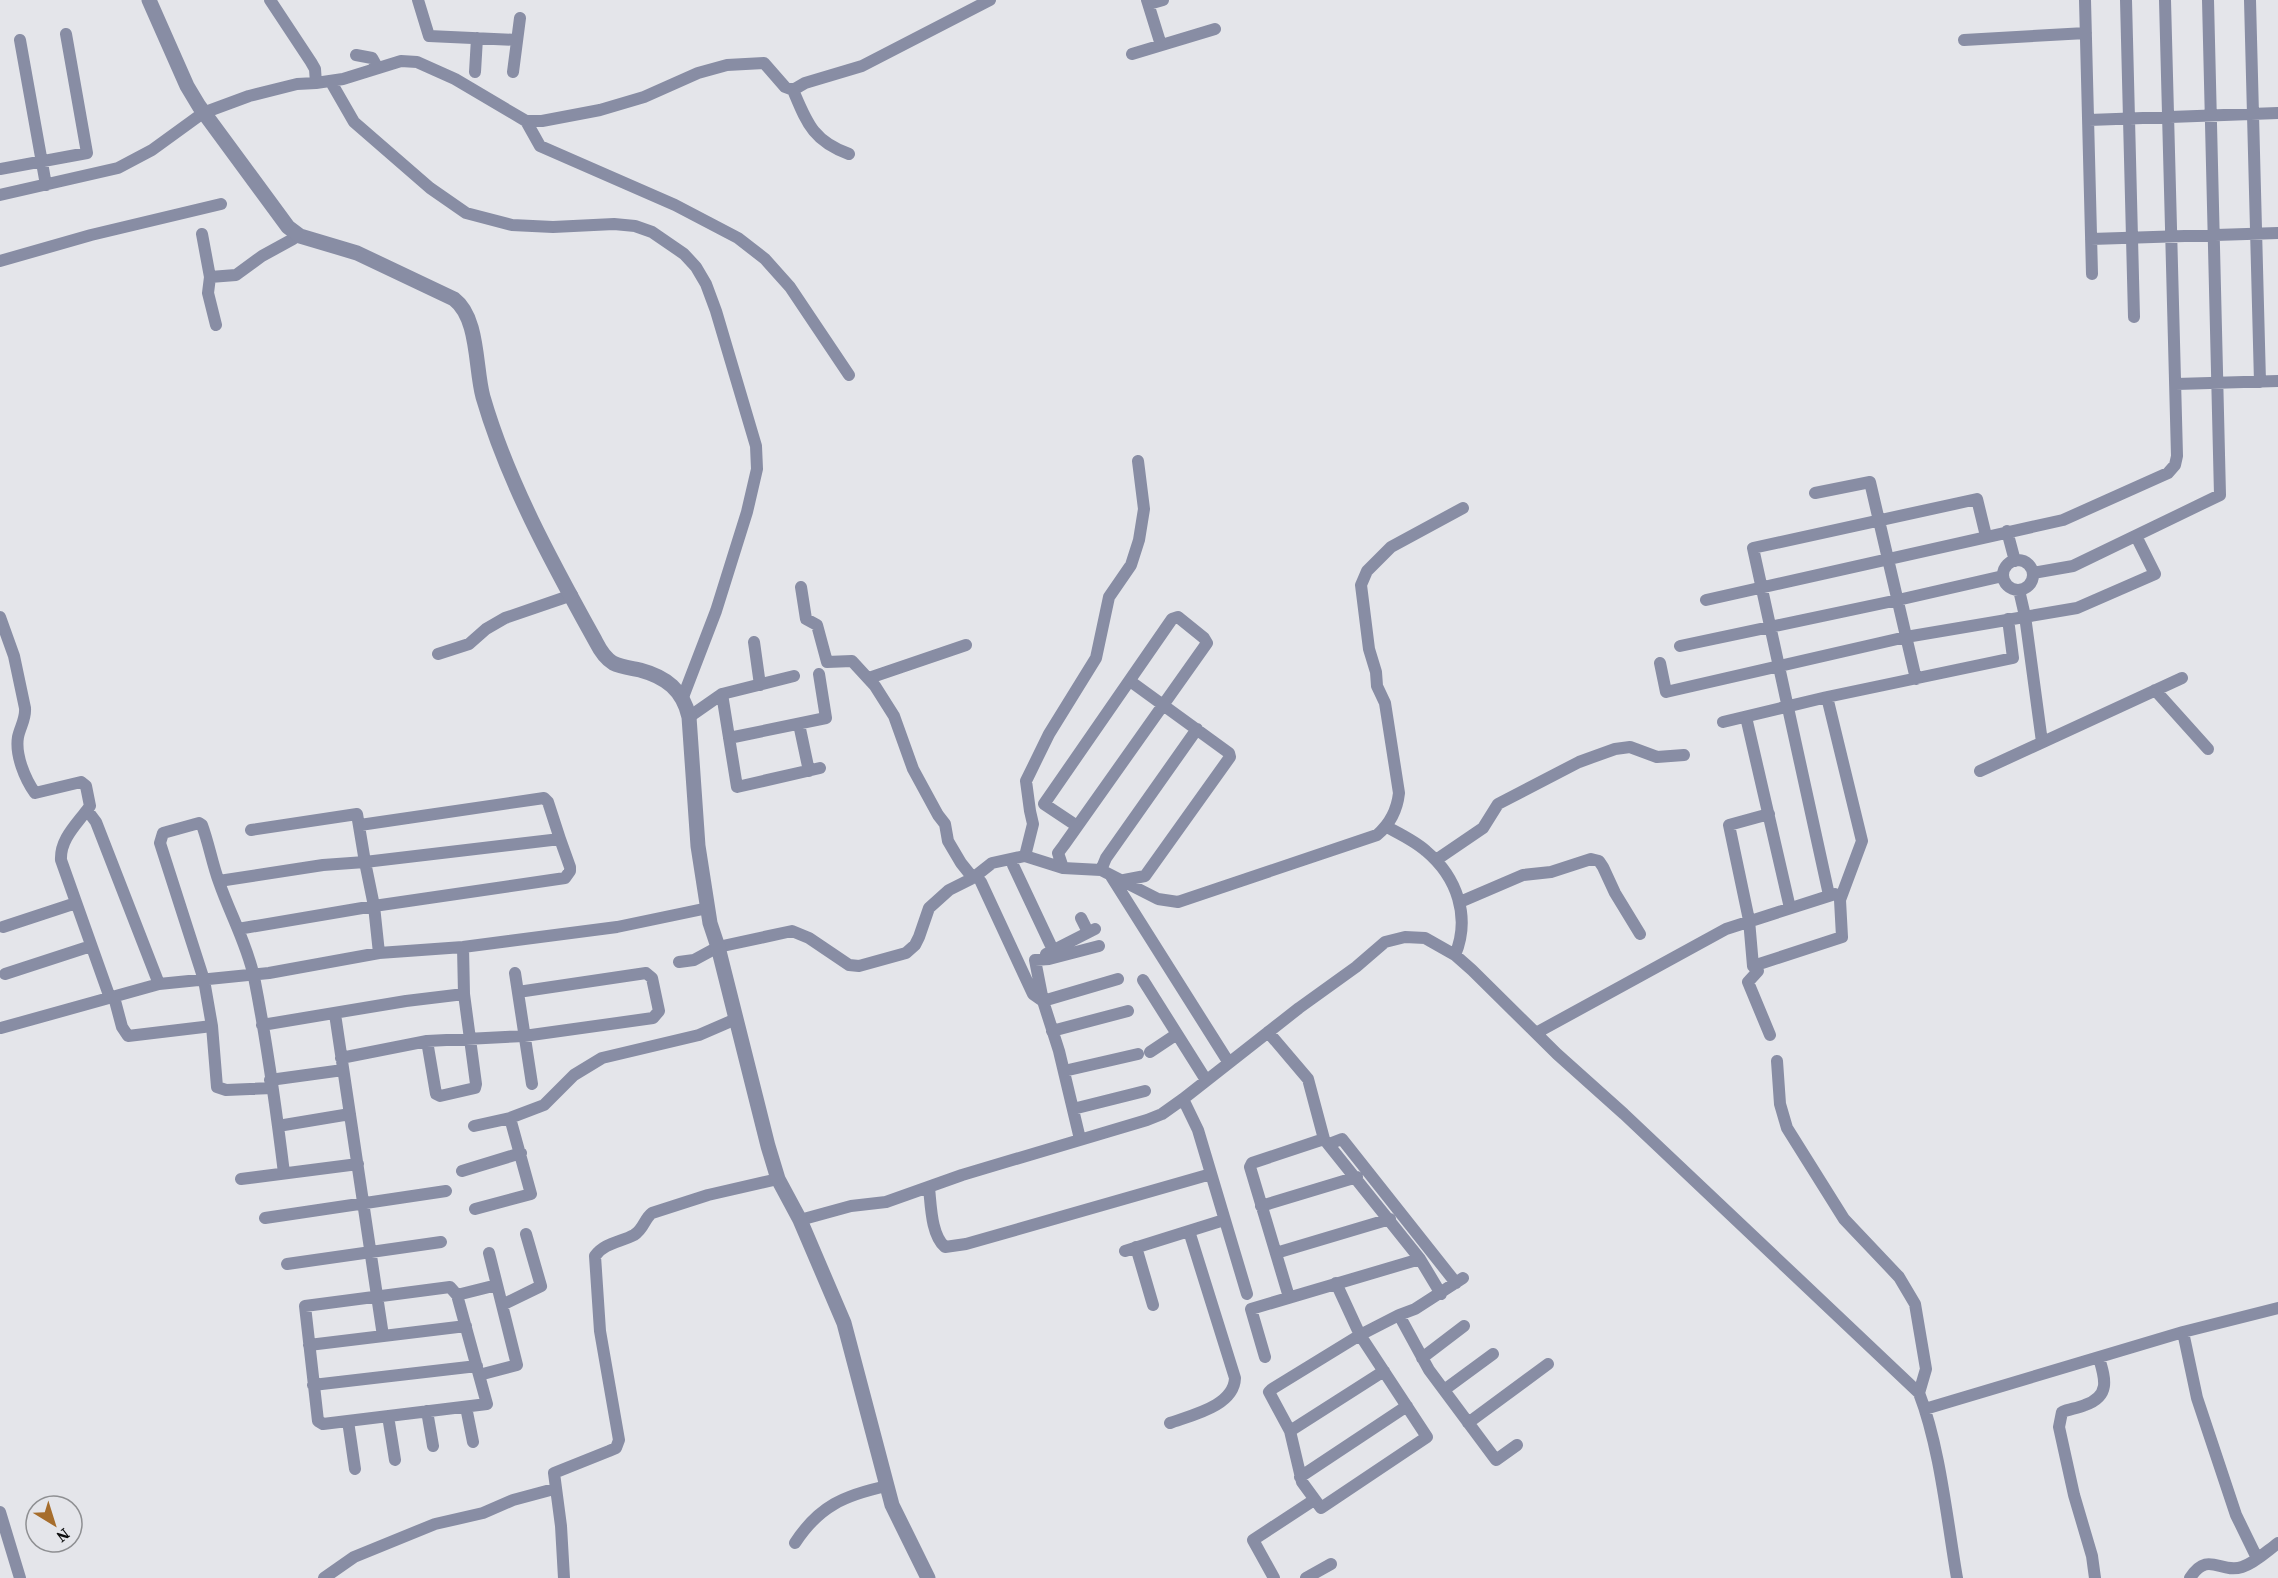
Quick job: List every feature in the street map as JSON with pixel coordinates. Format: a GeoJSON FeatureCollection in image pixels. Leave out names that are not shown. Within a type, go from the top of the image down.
{"type":"FeatureCollection","features":[{"type":"Feature","properties":{"kind":"street"},"geometry":{"type":"LineString","coordinates":[[149,0],[187,86],[203,113],[249,172],[264,197],[296,234],[373,260],[454,298],[463,308],[470,321],[483,397],[497,436],[533,521],[597,643],[607,658],[619,666],[655,674],[683,697],[689,717],[698,846],[710,923],[778,1179],[800,1220],[844,1323],[892,1506],[928,1578]]}},
{"type":"Feature","properties":{"kind":"street"},"geometry":{"type":"LineString","coordinates":[[270,0],[315,69],[316,84]]}},
{"type":"Feature","properties":{"kind":"street"},"geometry":{"type":"LineString","coordinates":[[418,0],[429,36],[517,40]]}},
{"type":"Feature","properties":{"kind":"street"},"geometry":{"type":"LineString","coordinates":[[793,90],[805,83],[862,66],[990,0]]}},
{"type":"Feature","properties":{"kind":"street"},"geometry":{"type":"LineString","coordinates":[[1161,45],[1148,2],[1163,0]]}},
{"type":"Feature","properties":{"kind":"street"},"geometry":{"type":"LineString","coordinates":[[2085,0],[2092,274]]}},
{"type":"Feature","properties":{"kind":"street"},"geometry":{"type":"LineString","coordinates":[[2126,0],[2134,317]]}},
{"type":"Feature","properties":{"kind":"street"},"geometry":{"type":"LineString","coordinates":[[1706,600],[2062,520],[2168,473],[2175,465],[2177,456],[2176,384],[2165,0]]}},
{"type":"Feature","properties":{"kind":"street"},"geometry":{"type":"LineString","coordinates":[[2032,573],[2073,566],[2220,495],[2208,0]]}},
{"type":"Feature","properties":{"kind":"street"},"geometry":{"type":"LineString","coordinates":[[2250,0],[2260,382]]}},
{"type":"Feature","properties":{"kind":"street"},"geometry":{"type":"LineString","coordinates":[[513,72],[520,18]]}},
{"type":"Feature","properties":{"kind":"street"},"geometry":{"type":"LineString","coordinates":[[1132,54],[1215,29]]}},
{"type":"Feature","properties":{"kind":"street"},"geometry":{"type":"LineString","coordinates":[[1965,40],[2086,33]]}},
{"type":"Feature","properties":{"kind":"street"},"geometry":{"type":"LineString","coordinates":[[0,169],[87,153],[66,34]]}},
{"type":"Feature","properties":{"kind":"street"},"geometry":{"type":"LineString","coordinates":[[475,72],[477,38]]}},
{"type":"Feature","properties":{"kind":"street"},"geometry":{"type":"LineString","coordinates":[[20,40],[46,185]]}},
{"type":"Feature","properties":{"kind":"street"},"geometry":{"type":"LineString","coordinates":[[356,55],[372,58],[377,67]]}},
{"type":"Feature","properties":{"kind":"street"},"geometry":{"type":"LineString","coordinates":[[0,195],[90,175],[126,164],[152,150],[203,113],[280,88],[297,84],[331,82],[401,61],[417,62],[455,79],[525,121],[540,146],[694,214],[738,238],[753,249],[790,287],[849,375]]}},
{"type":"Feature","properties":{"kind":"street"},"geometry":{"type":"LineString","coordinates":[[525,121],[542,121],[600,110],[644,97],[698,73],[727,65],[764,63],[785,87],[793,90],[812,131],[833,148],[849,154]]}},
{"type":"Feature","properties":{"kind":"street"},"geometry":{"type":"LineString","coordinates":[[331,82],[354,122],[430,188],[466,213],[512,225],[553,227],[614,224],[635,226],[652,232],[684,254],[696,267],[706,284],[717,311],[756,446],[757,469],[747,512],[716,611],[683,697]]}},
{"type":"Feature","properties":{"kind":"street"},"geometry":{"type":"LineString","coordinates":[[2089,120],[2278,113]]}},
{"type":"Feature","properties":{"kind":"street"},"geometry":{"type":"LineString","coordinates":[[0,261],[91,235],[221,204]]}},
{"type":"Feature","properties":{"kind":"street"},"geometry":{"type":"LineString","coordinates":[[2091,239],[2278,233]]}},
{"type":"Feature","properties":{"kind":"street"},"geometry":{"type":"LineString","coordinates":[[201,234],[210,277],[208,293],[216,325]]}},
{"type":"Feature","properties":{"kind":"street"},"geometry":{"type":"LineString","coordinates":[[210,277],[236,275],[262,256],[293,239],[297,236],[296,234]]}},
{"type":"Feature","properties":{"kind":"street"},"geometry":{"type":"LineString","coordinates":[[2176,384],[2278,381]]}},
{"type":"Feature","properties":{"kind":"street"},"geometry":{"type":"LineString","coordinates":[[1025,856],[1034,824],[1026,781],[1049,734],[1096,658],[1109,597],[1131,565],[1140,540],[1144,509],[1138,461]]}},
{"type":"Feature","properties":{"kind":"street"},"geometry":{"type":"LineString","coordinates":[[1815,493],[1870,482],[1916,680]]}},
{"type":"Feature","properties":{"kind":"street"},"geometry":{"type":"LineString","coordinates":[[1829,896],[1752,548],[1977,500],[1986,536]]}},
{"type":"Feature","properties":{"kind":"street"},"geometry":{"type":"LineString","coordinates":[[1110,875],[1158,899],[1178,902],[1377,836],[1387,826],[1398,806],[1399,793],[1385,704],[1377,686],[1376,672],[1369,649],[1361,585],[1367,571],[1391,547],[1463,508]]}},
{"type":"Feature","properties":{"kind":"street"},"geometry":{"type":"LineString","coordinates":[[2007,531],[2015,561]]}},
{"type":"Feature","properties":{"kind":"street"},"geometry":{"type":"LineString","coordinates":[[1660,663],[1666,692],[1906,637],[2077,608],[2155,574],[2136,536]]}},
{"type":"Feature","properties":{"kind":"street"},"geometry":{"type":"LineString","coordinates":[[2015,561],[2026,562],[2032,573],[2030,583],[2019,590],[2010,588],[2003,576],[2005,567],[2015,561]]}},
{"type":"Feature","properties":{"kind":"street"},"geometry":{"type":"LineString","coordinates":[[1680,646],[2003,576]]}},
{"type":"Feature","properties":{"kind":"street"},"geometry":{"type":"LineString","coordinates":[[801,587],[806,619],[818,625],[827,662],[852,661],[869,678],[894,716],[913,769],[938,816],[945,824],[948,841],[961,864],[977,880],[1032,994],[1043,1001],[1118,979]]}},
{"type":"Feature","properties":{"kind":"street"},"geometry":{"type":"LineString","coordinates":[[2019,590],[2025,616],[2042,742]]}},
{"type":"Feature","properties":{"kind":"street"},"geometry":{"type":"LineString","coordinates":[[438,654],[469,644],[486,629],[505,618],[572,595]]}},
{"type":"Feature","properties":{"kind":"street"},"geometry":{"type":"LineString","coordinates":[[0,617],[14,656],[26,708],[18,738],[24,771],[35,792],[84,783],[90,806],[60,850],[61,860],[122,1027],[128,1036],[212,1026]]}},
{"type":"Feature","properties":{"kind":"street"},"geometry":{"type":"LineString","coordinates":[[1063,868],[1058,853],[1207,643],[1178,617],[1172,619],[1044,804],[1077,826]]}},
{"type":"Feature","properties":{"kind":"street"},"geometry":{"type":"LineString","coordinates":[[1723,722],[1827,697],[2013,658],[2008,619]]}},
{"type":"Feature","properties":{"kind":"street"},"geometry":{"type":"LineString","coordinates":[[754,642],[760,685]]}},
{"type":"Feature","properties":{"kind":"street"},"geometry":{"type":"LineString","coordinates":[[869,678],[966,645]]}},
{"type":"Feature","properties":{"kind":"street"},"geometry":{"type":"LineString","coordinates":[[729,738],[826,718],[819,674]]}},
{"type":"Feature","properties":{"kind":"street"},"geometry":{"type":"LineString","coordinates":[[689,717],[722,694],[794,676]]}},
{"type":"Feature","properties":{"kind":"street"},"geometry":{"type":"LineString","coordinates":[[1980,771],[2182,678]]}},
{"type":"Feature","properties":{"kind":"street"},"geometry":{"type":"LineString","coordinates":[[679,962],[694,960],[718,948],[792,931],[809,938],[849,965],[859,966],[906,953],[915,945],[929,908],[949,890],[977,880],[992,863],[1025,856],[1063,868],[1110,875],[1144,876],[1230,757],[1229,753],[1130,681]]}},
{"type":"Feature","properties":{"kind":"street"},"geometry":{"type":"LineString","coordinates":[[2155,690],[2208,749]]}},
{"type":"Feature","properties":{"kind":"street"},"geometry":{"type":"LineString","coordinates":[[722,694],[737,787],[814,769],[799,724]]}},
{"type":"Feature","properties":{"kind":"street"},"geometry":{"type":"LineString","coordinates":[[1753,966],[1842,937],[1840,900],[1862,841],[1827,697]]}},
{"type":"Feature","properties":{"kind":"street"},"geometry":{"type":"LineString","coordinates":[[1746,717],[1790,908]]}},
{"type":"Feature","properties":{"kind":"street"},"geometry":{"type":"LineString","coordinates":[[1197,729],[1106,858],[1110,875],[1229,1063]]}},
{"type":"Feature","properties":{"kind":"street"},"geometry":{"type":"LineString","coordinates":[[1436,860],[1483,828],[1498,804],[1579,762],[1616,749],[1630,747],[1657,757],[1684,755]]}},
{"type":"Feature","properties":{"kind":"street"},"geometry":{"type":"LineString","coordinates":[[238,929],[565,878],[570,871],[548,802],[544,798],[360,825]]}},
{"type":"Feature","properties":{"kind":"street"},"geometry":{"type":"LineString","coordinates":[[87,810],[96,822],[159,984]]}},
{"type":"Feature","properties":{"kind":"street"},"geometry":{"type":"LineString","coordinates":[[251,830],[354,814],[358,816],[374,906],[379,953]]}},
{"type":"Feature","properties":{"kind":"street"},"geometry":{"type":"LineString","coordinates":[[1768,814],[1729,825],[1749,920],[1753,966],[1758,971],[1748,982],[1770,1035]]}},
{"type":"Feature","properties":{"kind":"street"},"geometry":{"type":"LineString","coordinates":[[284,1173],[278,1126],[271,1084],[254,975],[219,881],[202,825],[192,824],[163,833],[160,843],[204,980],[212,1026],[217,1087],[226,1090],[271,1084],[427,1041],[524,1036],[653,1018],[659,1011],[652,978],[646,973],[518,992]]}},
{"type":"Feature","properties":{"kind":"street"},"geometry":{"type":"LineString","coordinates":[[1387,826],[1424,849],[1436,860],[1460,902],[1463,922],[1462,939],[1455,954]]}},
{"type":"Feature","properties":{"kind":"street"},"geometry":{"type":"LineString","coordinates":[[219,881],[323,865],[560,839]]}},
{"type":"Feature","properties":{"kind":"street"},"geometry":{"type":"LineString","coordinates":[[1460,902],[1522,875],[1551,872],[1591,859],[1599,861],[1603,867],[1614,893],[1640,934]]}},
{"type":"Feature","properties":{"kind":"street"},"geometry":{"type":"LineString","coordinates":[[1013,866],[1053,950]]}},
{"type":"Feature","properties":{"kind":"street"},"geometry":{"type":"LineString","coordinates":[[1536,1033],[1726,929],[1842,893]]}},
{"type":"Feature","properties":{"kind":"street"},"geometry":{"type":"LineString","coordinates":[[3,927],[76,903]]}},
{"type":"Feature","properties":{"kind":"street"},"geometry":{"type":"LineString","coordinates":[[1,1028],[159,984],[254,975],[379,953],[463,947],[617,927],[708,908]]}},
{"type":"Feature","properties":{"kind":"street"},"geometry":{"type":"LineString","coordinates":[[1020,967],[1091,931],[1081,918]]}},
{"type":"Feature","properties":{"kind":"street"},"geometry":{"type":"LineString","coordinates":[[800,1220],[851,1206],[886,1202],[962,1175],[1162,1114],[1356,967],[1385,942],[1405,937],[1425,938],[1455,954],[1919,1393],[1933,1443],[1957,1578]]}},
{"type":"Feature","properties":{"kind":"street"},"geometry":{"type":"LineString","coordinates":[[5,974],[91,946]]}},
{"type":"Feature","properties":{"kind":"street"},"geometry":{"type":"LineString","coordinates":[[1035,960],[1049,959],[1098,946]]}},
{"type":"Feature","properties":{"kind":"street"},"geometry":{"type":"LineString","coordinates":[[427,1041],[434,1091],[440,1096],[472,1091],[476,1087],[464,994],[463,947]]}},
{"type":"Feature","properties":{"kind":"street"},"geometry":{"type":"LineString","coordinates":[[1035,960],[1043,1001],[1064,1071],[1080,1139]]}},
{"type":"Feature","properties":{"kind":"street"},"geometry":{"type":"LineString","coordinates":[[515,973],[532,1084]]}},
{"type":"Feature","properties":{"kind":"street"},"geometry":{"type":"LineString","coordinates":[[1143,980],[1206,1080]]}},
{"type":"Feature","properties":{"kind":"street"},"geometry":{"type":"LineString","coordinates":[[262,1025],[406,1000],[464,994]]}},
{"type":"Feature","properties":{"kind":"street"},"geometry":{"type":"LineString","coordinates":[[1052,1031],[1128,1011]]}},
{"type":"Feature","properties":{"kind":"street"},"geometry":{"type":"LineString","coordinates":[[335,1014],[383,1336]]}},
{"type":"Feature","properties":{"kind":"street"},"geometry":{"type":"LineString","coordinates":[[474,1126],[510,1118],[543,1106],[574,1075],[602,1058],[699,1035],[736,1019]]}},
{"type":"Feature","properties":{"kind":"street"},"geometry":{"type":"LineString","coordinates":[[1268,1032],[1308,1079],[1327,1141],[1345,1153],[1460,1281],[1415,1309],[1360,1335],[1272,1389],[1269,1395],[1290,1431],[1300,1477],[1321,1508],[1427,1439],[1360,1335],[1336,1283]]}},
{"type":"Feature","properties":{"kind":"street"},"geometry":{"type":"LineString","coordinates":[[1064,1071],[1144,1053],[1177,1034]]}},
{"type":"Feature","properties":{"kind":"street"},"geometry":{"type":"LineString","coordinates":[[1777,1061],[1780,1104],[1787,1128],[1844,1219],[1899,1277],[1915,1304],[1926,1370],[1919,1393]]}},
{"type":"Feature","properties":{"kind":"street"},"geometry":{"type":"LineString","coordinates":[[1073,1109],[1146,1091]]}},
{"type":"Feature","properties":{"kind":"street"},"geometry":{"type":"LineString","coordinates":[[1183,1099],[1198,1130],[1247,1294]]}},
{"type":"Feature","properties":{"kind":"street"},"geometry":{"type":"LineString","coordinates":[[278,1126],[350,1114]]}},
{"type":"Feature","properties":{"kind":"street"},"geometry":{"type":"LineString","coordinates":[[475,1209],[531,1194],[510,1118]]}},
{"type":"Feature","properties":{"kind":"street"},"geometry":{"type":"LineString","coordinates":[[1289,1297],[1250,1167],[1252,1163],[1327,1141]]}},
{"type":"Feature","properties":{"kind":"street"},"geometry":{"type":"LineString","coordinates":[[462,1171],[520,1153]]}},
{"type":"Feature","properties":{"kind":"street"},"geometry":{"type":"LineString","coordinates":[[1345,1153],[1357,1177],[1420,1258],[1441,1294]]}},
{"type":"Feature","properties":{"kind":"street"},"geometry":{"type":"LineString","coordinates":[[241,1179],[358,1164]]}},
{"type":"Feature","properties":{"kind":"street"},"geometry":{"type":"LineString","coordinates":[[929,1188],[934,1223],[940,1243],[945,1247],[966,1244],[1211,1174]]}},
{"type":"Feature","properties":{"kind":"street"},"geometry":{"type":"LineString","coordinates":[[1262,1206],[1357,1177]]}},
{"type":"Feature","properties":{"kind":"street"},"geometry":{"type":"LineString","coordinates":[[564,1578],[561,1526],[553,1474],[609,1451],[619,1444],[600,1331],[597,1253],[601,1248],[634,1235],[643,1227],[652,1213],[708,1195],[778,1179]]}},
{"type":"Feature","properties":{"kind":"street"},"geometry":{"type":"LineString","coordinates":[[265,1218],[446,1191]]}},
{"type":"Feature","properties":{"kind":"street"},"geometry":{"type":"LineString","coordinates":[[1276,1253],[1390,1219]]}},
{"type":"Feature","properties":{"kind":"street"},"geometry":{"type":"LineString","coordinates":[[1153,1305],[1130,1249],[1224,1220]]}},
{"type":"Feature","properties":{"kind":"street"},"geometry":{"type":"LineString","coordinates":[[1170,1423],[1217,1404],[1230,1394],[1235,1384],[1235,1377],[1189,1231]]}},
{"type":"Feature","properties":{"kind":"street"},"geometry":{"type":"LineString","coordinates":[[502,1305],[541,1286],[526,1234]]}},
{"type":"Feature","properties":{"kind":"street"},"geometry":{"type":"LineString","coordinates":[[287,1264],[441,1242]]}},
{"type":"Feature","properties":{"kind":"street"},"geometry":{"type":"LineString","coordinates":[[313,1384],[478,1371],[517,1365],[489,1253]]}},
{"type":"Feature","properties":{"kind":"street"},"geometry":{"type":"LineString","coordinates":[[1265,1357],[1251,1309],[1420,1258]]}},
{"type":"Feature","properties":{"kind":"street"},"geometry":{"type":"LineString","coordinates":[[457,1295],[496,1285]]}},
{"type":"Feature","properties":{"kind":"street"},"geometry":{"type":"LineString","coordinates":[[450,1287],[457,1295],[487,1404],[323,1424],[318,1421],[305,1306],[450,1287]]}},
{"type":"Feature","properties":{"kind":"street"},"geometry":{"type":"LineString","coordinates":[[1925,1409],[2182,1332],[2278,1308]]}},
{"type":"Feature","properties":{"kind":"street"},"geometry":{"type":"LineString","coordinates":[[1399,1315],[1422,1358],[1496,1460],[1517,1445]]}},
{"type":"Feature","properties":{"kind":"street"},"geometry":{"type":"LineString","coordinates":[[309,1345],[466,1326]]}},
{"type":"Feature","properties":{"kind":"street"},"geometry":{"type":"LineString","coordinates":[[1422,1358],[1464,1326]]}},
{"type":"Feature","properties":{"kind":"street"},"geometry":{"type":"LineString","coordinates":[[2182,1332],[2197,1398],[2236,1515],[2257,1558]]}},
{"type":"Feature","properties":{"kind":"street"},"geometry":{"type":"LineString","coordinates":[[1444,1390],[1493,1354]]}},
{"type":"Feature","properties":{"kind":"street"},"geometry":{"type":"LineString","coordinates":[[2095,1578],[2092,1556],[2074,1495],[2059,1427],[2062,1412],[2088,1404],[2103,1393],[2106,1382],[2099,1358]]}},
{"type":"Feature","properties":{"kind":"street"},"geometry":{"type":"LineString","coordinates":[[1468,1423],[1548,1364]]}},
{"type":"Feature","properties":{"kind":"street"},"geometry":{"type":"LineString","coordinates":[[1290,1431],[1384,1371]]}},
{"type":"Feature","properties":{"kind":"street"},"geometry":{"type":"LineString","coordinates":[[1300,1477],[1407,1406]]}},
{"type":"Feature","properties":{"kind":"street"},"geometry":{"type":"LineString","coordinates":[[466,1407],[472,1442]]}},
{"type":"Feature","properties":{"kind":"street"},"geometry":{"type":"LineString","coordinates":[[427,1411],[433,1446]]}},
{"type":"Feature","properties":{"kind":"street"},"geometry":{"type":"LineString","coordinates":[[388,1416],[395,1460]]}},
{"type":"Feature","properties":{"kind":"street"},"geometry":{"type":"LineString","coordinates":[[348,1421],[355,1469]]}},
{"type":"Feature","properties":{"kind":"street"},"geometry":{"type":"LineString","coordinates":[[795,1543],[808,1524],[825,1509],[861,1491],[887,1486]]}},
{"type":"Feature","properties":{"kind":"street"},"geometry":{"type":"LineString","coordinates":[[324,1578],[354,1557],[435,1524],[483,1513],[513,1500],[554,1489]]}},
{"type":"Feature","properties":{"kind":"street"},"geometry":{"type":"LineString","coordinates":[[1274,1578],[1253,1540],[1314,1500]]}},
{"type":"Feature","properties":{"kind":"street"},"geometry":{"type":"LineString","coordinates":[[0,1512],[20,1578]]}},
{"type":"Feature","properties":{"kind":"street"},"geometry":{"type":"LineString","coordinates":[[2190,1578],[2196,1570],[2206,1564],[2216,1563],[2237,1569],[2246,1566],[2278,1543]]}},
{"type":"Feature","properties":{"kind":"street"},"geometry":{"type":"LineString","coordinates":[[1306,1578],[1332,1564]]}}]}
